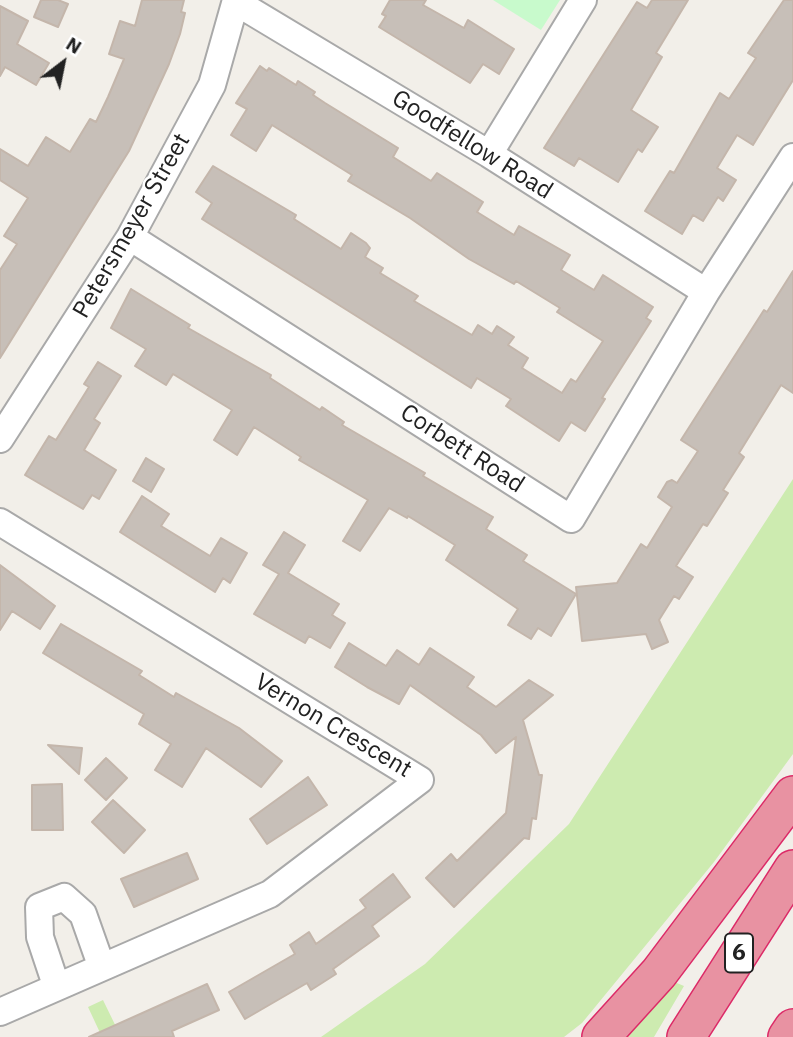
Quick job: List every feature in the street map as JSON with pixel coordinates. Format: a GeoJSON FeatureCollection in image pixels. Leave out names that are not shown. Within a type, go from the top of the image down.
{"type":"FeatureCollection","features":[{"type":"Feature","properties":{"kind":"highway"},"geometry":{"type":"LineString","coordinates":[[601,1037],[659,973],[793,795]]}},
{"type":"Feature","properties":{"kind":"highway","name":"6"},"geometry":{"type":"LineString","coordinates":[[686,1037],[793,869]]}},
{"type":"Feature","properties":{"kind":"highway"},"geometry":{"type":"LineString","coordinates":[[787,1037],[793,1028]]}},
{"type":"Feature","properties":{"kind":"street"},"geometry":{"type":"LineString","coordinates":[[489,154],[583,0]]}},
{"type":"Feature","properties":{"kind":"street","name":"Goodfellow Road"},"geometry":{"type":"LineString","coordinates":[[236,1],[489,154],[706,292]]}},
{"type":"Feature","properties":{"kind":"street","name":"Petersmeyer Street"},"geometry":{"type":"LineString","coordinates":[[0,439],[131,237],[212,85],[236,1]]}},
{"type":"Feature","properties":{"kind":"street"},"geometry":{"type":"LineString","coordinates":[[706,292],[793,157]]}},
{"type":"Feature","properties":{"kind":"street","name":"Corbett Road"},"geometry":{"type":"LineString","coordinates":[[131,237],[571,519],[706,292]]}},
{"type":"Feature","properties":{"kind":"street","name":"Vernon Crescent"},"geometry":{"type":"LineString","coordinates":[[0,522],[420,780],[270,894],[101,965],[0,1012]]}},
{"type":"Feature","properties":{"kind":"street"},"geometry":{"type":"LineString","coordinates":[[56,985],[40,937],[39,907],[64,897],[83,914],[101,965]]}},
{"type":"Feature","properties":{"kind":"green space"},"geometry":{"type":"Polygon","coordinates":[[[493,0],[560,0],[541,30],[493,0]]]}},
{"type":"Feature","properties":{"kind":"green space"},"geometry":{"type":"Polygon","coordinates":[[[793,479],[793,754],[714,862],[582,1023],[564,1037],[321,1037],[425,964],[569,824],[793,479]]]}},
{"type":"Feature","properties":{"kind":"green space"},"geometry":{"type":"Polygon","coordinates":[[[672,981],[684,986],[654,1037],[620,1037],[672,981]]]}},
{"type":"Feature","properties":{"kind":"green space"},"geometry":{"type":"Polygon","coordinates":[[[103,1000],[121,1037],[102,1037],[88,1007],[103,1000]]]}},
{"type":"Feature","properties":{"kind":"building"},"geometry":{"type":"Polygon","coordinates":[[[41,0],[58,0],[68,4],[58,27],[34,17],[41,0]]]}},
{"type":"Feature","properties":{"kind":"building"},"geometry":{"type":"Polygon","coordinates":[[[142,0],[184,0],[181,12],[185,13],[169,64],[129,151],[0,358],[0,270],[17,244],[4,236],[28,198],[0,180],[0,149],[28,166],[46,137],[70,152],[90,119],[96,122],[124,59],[109,54],[120,21],[135,26],[142,0]]]}},
{"type":"Feature","properties":{"kind":"building"},"geometry":{"type":"Polygon","coordinates":[[[390,0],[426,0],[423,5],[464,28],[468,20],[514,49],[499,74],[483,64],[470,83],[379,27],[386,16],[382,14],[390,0]]]}},
{"type":"Feature","properties":{"kind":"building"},"geometry":{"type":"Polygon","coordinates":[[[652,0],[688,0],[656,53],[662,57],[631,110],[658,127],[642,152],[638,149],[618,182],[579,158],[574,166],[544,148],[637,2],[647,8],[652,0]]]}},
{"type":"Feature","properties":{"kind":"building"},"geometry":{"type":"Polygon","coordinates":[[[784,0],[793,0],[793,80],[753,145],[737,135],[717,168],[736,180],[723,201],[718,197],[703,221],[693,215],[682,234],[645,211],[670,171],[674,173],[720,93],[729,99],[756,58],[748,53],[784,0]]]}},
{"type":"Feature","properties":{"kind":"building"},"geometry":{"type":"Polygon","coordinates":[[[0,6],[28,21],[17,44],[49,63],[36,85],[5,67],[0,76],[0,6]]]}},
{"type":"Feature","properties":{"kind":"building"},"geometry":{"type":"Polygon","coordinates":[[[260,66],[267,71],[269,68],[296,85],[298,81],[315,92],[313,95],[398,148],[393,157],[431,181],[437,173],[483,202],[477,212],[514,235],[519,226],[570,255],[561,270],[594,290],[603,275],[653,307],[646,318],[651,321],[602,398],[605,399],[585,431],[571,422],[559,441],[506,406],[511,399],[477,378],[471,388],[202,219],[212,203],[196,192],[213,166],[296,215],[294,219],[341,249],[351,233],[370,248],[365,257],[383,268],[380,273],[418,296],[414,301],[472,335],[478,325],[492,334],[497,326],[514,337],[508,345],[528,358],[522,368],[562,393],[571,379],[576,382],[603,341],[557,312],[560,308],[516,281],[514,284],[469,259],[410,218],[348,181],[352,175],[272,125],[256,151],[231,135],[247,109],[236,103],[260,66]]]}},
{"type":"Feature","properties":{"kind":"building"},"geometry":{"type":"Polygon","coordinates":[[[793,271],[793,393],[781,385],[739,453],[744,457],[723,490],[728,493],[707,526],[703,524],[676,566],[693,577],[679,599],[674,596],[659,620],[668,642],[652,649],[646,634],[582,641],[576,587],[617,583],[641,544],[647,548],[672,507],[658,497],[667,482],[672,480],[677,483],[698,451],[681,440],[764,310],[767,312],[793,271]]]}},
{"type":"Feature","properties":{"kind":"building"},"geometry":{"type":"Polygon","coordinates":[[[131,289],[190,325],[188,328],[271,375],[270,378],[320,410],[322,407],[344,422],[342,425],[425,473],[423,476],[493,517],[486,529],[527,555],[523,561],[576,594],[551,636],[538,628],[531,639],[508,625],[518,609],[446,560],[455,545],[408,516],[407,518],[389,508],[360,551],[343,541],[368,500],[299,460],[301,457],[254,427],[237,455],[214,440],[232,410],[173,374],[166,385],[135,366],[146,349],[111,328],[131,289]]]}},
{"type":"Feature","properties":{"kind":"building"},"geometry":{"type":"Polygon","coordinates":[[[98,362],[121,376],[94,419],[100,423],[84,450],[116,470],[99,499],[92,495],[83,509],[25,475],[49,436],[56,440],[89,387],[84,384],[98,362]]]}},
{"type":"Feature","properties":{"kind":"building"},"geometry":{"type":"Polygon","coordinates":[[[146,458],[164,469],[151,492],[133,481],[146,458]]]}},
{"type":"Feature","properties":{"kind":"building"},"geometry":{"type":"Polygon","coordinates":[[[142,496],[169,514],[161,526],[210,556],[221,538],[247,553],[230,583],[223,578],[215,592],[120,532],[142,496]]]}},
{"type":"Feature","properties":{"kind":"building"},"geometry":{"type":"Polygon","coordinates":[[[284,532],[305,545],[288,573],[339,604],[332,615],[345,623],[330,648],[309,636],[305,643],[254,614],[279,574],[263,565],[284,532]]]}},
{"type":"Feature","properties":{"kind":"building"},"geometry":{"type":"Polygon","coordinates":[[[0,565],[55,606],[40,629],[12,611],[0,630],[0,565]]]}},
{"type":"Feature","properties":{"kind":"building"},"geometry":{"type":"Polygon","coordinates":[[[61,624],[142,671],[139,675],[174,697],[176,693],[239,728],[282,761],[261,787],[206,748],[182,787],[155,770],[171,744],[139,724],[144,714],[43,653],[61,624]]]}},
{"type":"Feature","properties":{"kind":"building"},"geometry":{"type":"Polygon","coordinates":[[[349,643],[386,666],[397,650],[419,665],[430,648],[474,677],[467,687],[496,707],[529,680],[553,695],[523,720],[539,775],[542,775],[536,819],[532,818],[529,839],[524,838],[454,907],[426,878],[451,854],[457,861],[506,813],[516,737],[496,753],[481,735],[410,685],[399,704],[367,687],[335,667],[349,643]]]}},
{"type":"Feature","properties":{"kind":"building"},"geometry":{"type":"Polygon","coordinates":[[[48,745],[82,748],[79,774],[48,745]]]}},
{"type":"Feature","properties":{"kind":"building"},"geometry":{"type":"Polygon","coordinates":[[[106,758],[127,778],[106,800],[85,780],[106,758]]]}},
{"type":"Feature","properties":{"kind":"building"},"geometry":{"type":"Polygon","coordinates":[[[308,777],[327,805],[267,844],[250,819],[308,777]]]}},
{"type":"Feature","properties":{"kind":"building"},"geometry":{"type":"Polygon","coordinates":[[[62,784],[63,830],[32,830],[32,785],[62,784]]]}},
{"type":"Feature","properties":{"kind":"building"},"geometry":{"type":"Polygon","coordinates":[[[113,800],[145,830],[124,853],[92,822],[113,800]]]}},
{"type":"Feature","properties":{"kind":"building"},"geometry":{"type":"Polygon","coordinates":[[[187,853],[198,879],[134,907],[121,879],[187,853]]]}},
{"type":"Feature","properties":{"kind":"building"},"geometry":{"type":"Polygon","coordinates":[[[393,874],[410,897],[372,926],[379,936],[333,969],[336,974],[311,990],[307,983],[245,1019],[229,992],[295,954],[290,945],[309,932],[316,944],[366,908],[360,900],[393,874]]]}},
{"type":"Feature","properties":{"kind":"building"},"geometry":{"type":"Polygon","coordinates":[[[207,984],[219,1010],[172,1031],[174,1037],[89,1037],[207,984]]]}}]}
